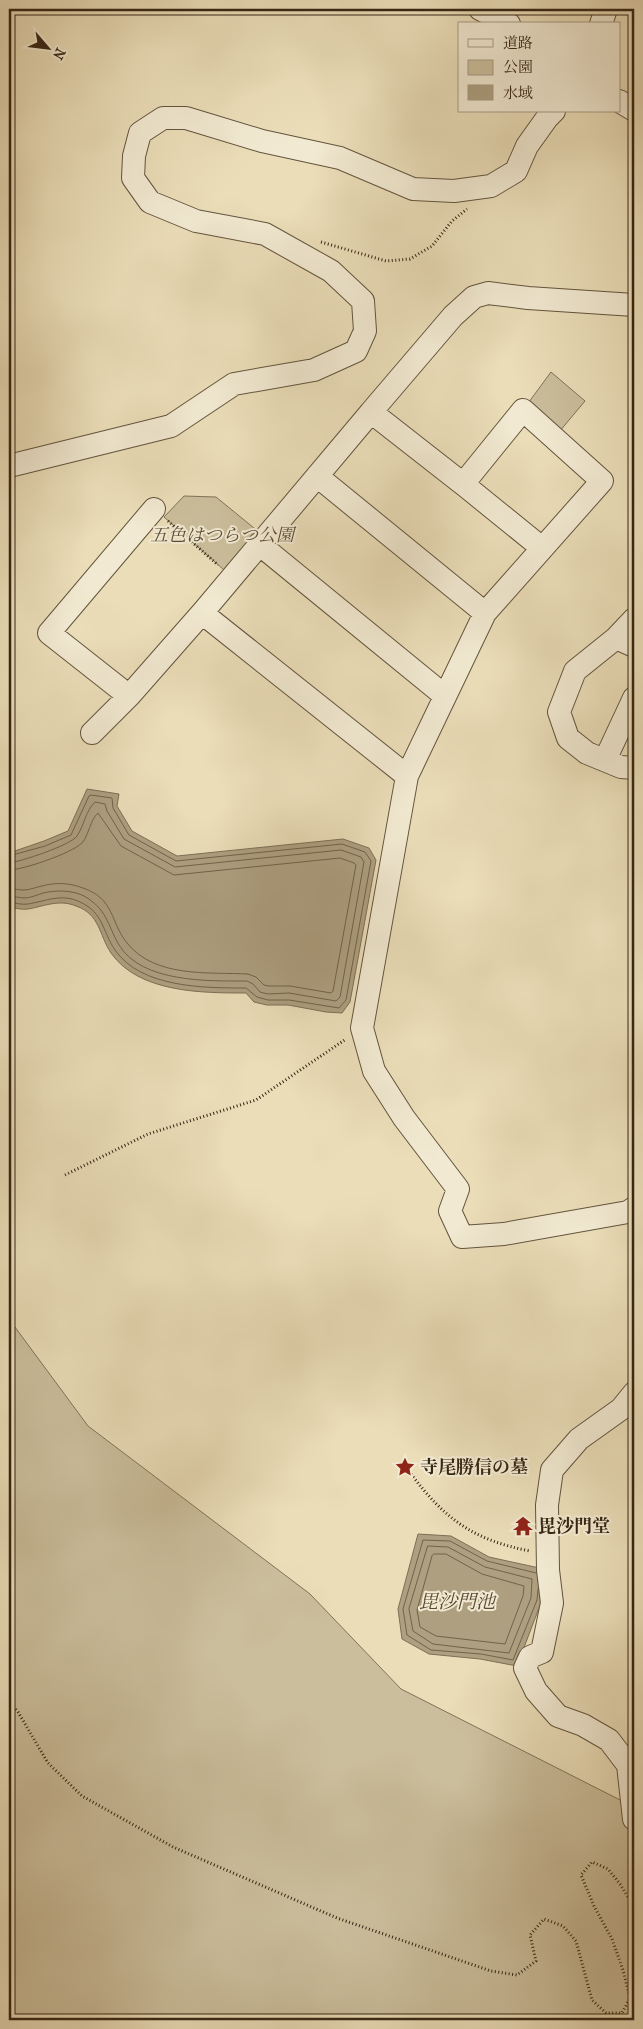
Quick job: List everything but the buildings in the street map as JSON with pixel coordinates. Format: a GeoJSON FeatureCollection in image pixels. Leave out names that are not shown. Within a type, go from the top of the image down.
{"type":"FeatureCollection","features":[{"type":"Feature","properties":{"kind":"street"},"geometry":{"type":"LineString","coordinates":[[480,9],[505,22]]}},
{"type":"Feature","properties":{"kind":"street"},"geometry":{"type":"LineString","coordinates":[[603,22],[606,9]]}},
{"type":"Feature","properties":{"kind":"street"},"geometry":{"type":"LineString","coordinates":[[620,102],[634,110]]}},
{"type":"Feature","properties":{"kind":"street"},"geometry":{"type":"LineString","coordinates":[[9,466],[170,426],[234,384],[314,370],[356,351],[365,331],[363,301],[331,271],[265,234],[196,221],[150,202],[133,178],[134,156],[140,133],[163,118],[186,118],[262,141],[340,158],[413,189],[454,191],[491,186],[516,171],[527,146],[553,112]]}},
{"type":"Feature","properties":{"kind":"street"},"geometry":{"type":"LineString","coordinates":[[92,733],[129,696],[453,316],[474,297],[488,293],[634,305]]}},
{"type":"Feature","properties":{"kind":"street"},"geometry":{"type":"LineString","coordinates":[[463,484],[523,410],[602,481],[485,613],[407,776],[362,1028],[374,1071],[404,1118],[458,1189],[450,1211],[462,1237],[504,1234],[628,1212],[634,1208]]}},
{"type":"Feature","properties":{"kind":"street"},"geometry":{"type":"LineString","coordinates":[[371,412],[542,548]]}},
{"type":"Feature","properties":{"kind":"street"},"geometry":{"type":"LineString","coordinates":[[317,476],[485,613]]}},
{"type":"Feature","properties":{"kind":"street"},"geometry":{"type":"LineString","coordinates":[[129,696],[49,633],[154,509]]}},
{"type":"Feature","properties":{"kind":"street"},"geometry":{"type":"LineString","coordinates":[[260,544],[445,696]]}},
{"type":"Feature","properties":{"kind":"street"},"geometry":{"type":"LineString","coordinates":[[202,612],[407,776]]}},
{"type":"Feature","properties":{"kind":"street"},"geometry":{"type":"LineString","coordinates":[[634,619],[625,642],[574,671],[559,712],[568,738],[587,753],[621,766],[634,768]]}},
{"type":"Feature","properties":{"kind":"street"},"geometry":{"type":"LineString","coordinates":[[605,760],[634,698]]}},
{"type":"Feature","properties":{"kind":"street"},"geometry":{"type":"LineString","coordinates":[[634,1393],[621,1409],[578,1439],[552,1470],[547,1505],[552,1603],[542,1652],[530,1657],[524,1668],[536,1691],[558,1716],[583,1725],[609,1740],[628,1765],[634,1819]]}},
{"type":"Feature","properties":{"kind":"path"},"geometry":{"type":"LineString","coordinates":[[318,242],[386,261],[410,259],[432,246],[452,221],[473,204]]}},
{"type":"Feature","properties":{"kind":"path"},"geometry":{"type":"LineString","coordinates":[[154,509],[232,577]]}},
{"type":"Feature","properties":{"kind":"path"},"geometry":{"type":"LineString","coordinates":[[64,1175],[148,1134],[256,1100],[362,1028]]}},
{"type":"Feature","properties":{"kind":"path"},"geometry":{"type":"LineString","coordinates":[[411,1474],[432,1501],[457,1524],[480,1536],[513,1548],[548,1554]]}},
{"type":"Feature","properties":{"kind":"path"},"geometry":{"type":"LineString","coordinates":[[9,1701],[18,1712],[48,1763],[82,1796],[173,1847],[337,1918],[491,1971],[517,1975],[536,1961],[530,1936],[544,1919],[563,1926],[576,1941],[592,2000],[606,2013],[622,2013],[630,1998],[612,1939],[594,1906],[581,1875],[592,1862],[608,1869],[634,1907]]}},
{"type":"Feature","properties":{"kind":"green space"},"geometry":{"type":"Polygon","coordinates":[[[551,372],[585,401],[554,438],[523,410],[551,372]]]}},
{"type":"Feature","properties":{"kind":"green space","name":"五色はつらつ公園"},"geometry":{"type":"Polygon","coordinates":[[[184,496],[216,497],[265,537],[232,577],[164,517],[184,496]]]}},
{"type":"Feature","properties":{"kind":"green space"},"geometry":{"type":"Polygon","coordinates":[[[9,1319],[88,1426],[310,1594],[401,1689],[634,1807],[634,2020],[9,2020],[9,1319]]]}},
{"type":"Feature","properties":{"kind":"water"},"geometry":{"type":"Polygon","coordinates":[[[87,789],[119,794],[117,806],[132,831],[177,856],[343,839],[369,848],[376,860],[350,1002],[342,1013],[288,1005],[267,1005],[254,1002],[246,993],[192,991],[155,983],[138,976],[123,966],[111,953],[90,914],[84,910],[64,903],[26,909],[9,907],[9,853],[68,831],[87,789]]]}},
{"type":"Feature","properties":{"kind":"water","name":"毘沙門池"},"geometry":{"type":"Polygon","coordinates":[[[418,1534],[451,1536],[489,1557],[544,1569],[542,1600],[517,1666],[480,1659],[429,1654],[402,1639],[398,1609],[418,1534]]]}},
{"type":"Feature","properties":{"kind":"place","name":"寺尾勝信の墓"},"geometry":{"type":"Point","coordinates":[405,1467]}},
{"type":"Feature","properties":{"kind":"place","name":"毘沙門堂"},"geometry":{"type":"Point","coordinates":[523,1526]}}]}
